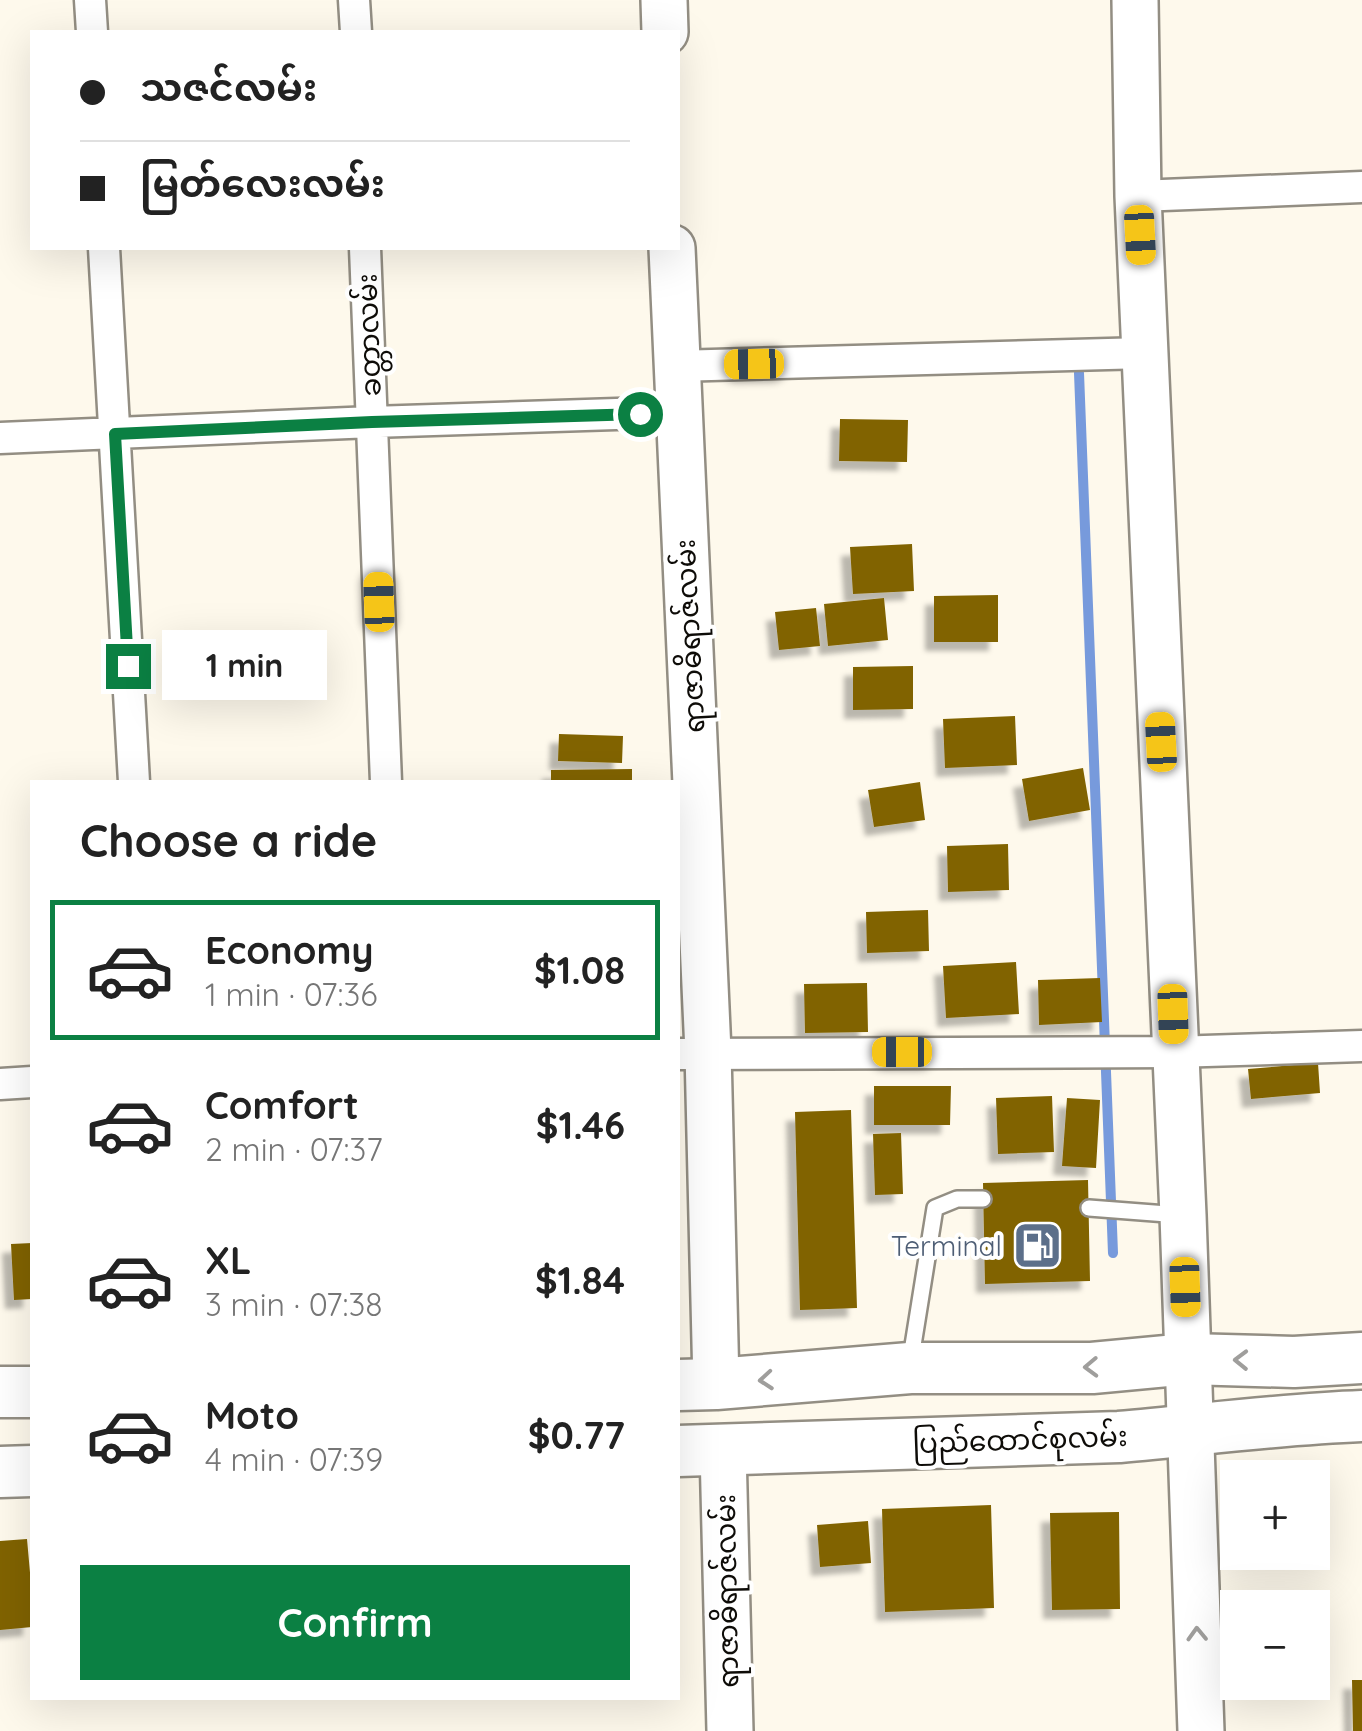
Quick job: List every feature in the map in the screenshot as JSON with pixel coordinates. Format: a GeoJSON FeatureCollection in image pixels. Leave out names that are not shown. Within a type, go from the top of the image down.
{"type":"FeatureCollection","features":[{"type":"Feature","properties":{"kind":"main road"},"geometry":{"type":"LineString","coordinates":[[680,1421],[708,1408],[697,1384],[910,1368],[1092,1368],[1188,1359],[1294,1362],[1362,1358]]}},
{"type":"Feature","properties":{"kind":"main road"},"geometry":{"type":"LineString","coordinates":[[700,1451],[770,1427],[890,1417],[939,1405],[966,1368]]}},
{"type":"Feature","properties":{"kind":"main road"},"geometry":{"type":"LineString","coordinates":[[0,1392],[30,1392]]}},
{"type":"Feature","properties":{"kind":"main road","name":"ပြည်ထောင်စုလမ်း"},"geometry":{"type":"LineString","coordinates":[[700,1451],[1119,1437],[1296,1418],[1362,1416]]}},
{"type":"Feature","properties":{"kind":"main road"},"geometry":{"type":"LineString","coordinates":[[0,1472],[30,1471]]}},
{"type":"Feature","properties":{"kind":"street"},"geometry":{"type":"LineString","coordinates":[[90,0],[92,30]]}},
{"type":"Feature","properties":{"kind":"street"},"geometry":{"type":"LineString","coordinates":[[354,0],[356,30]]}},
{"type":"Feature","properties":{"kind":"street"},"geometry":{"type":"LineString","coordinates":[[664,0],[665,30]]}},
{"type":"Feature","properties":{"kind":"street"},"geometry":{"type":"LineString","coordinates":[[1134,0],[1138,196],[1188,1359],[1200,1731]]}},
{"type":"Feature","properties":{"kind":"street"},"geometry":{"type":"LineString","coordinates":[[1138,196],[1362,187]]}},
{"type":"Feature","properties":{"kind":"street"},"geometry":{"type":"LineString","coordinates":[[104,250],[134,780]]}},
{"type":"Feature","properties":{"kind":"street","name":"ခတ္တာလမ်း"},"geometry":{"type":"LineString","coordinates":[[365,250],[386,780]]}},
{"type":"Feature","properties":{"kind":"street","name":"ရာဇာဓိရာဇ်လမ်း"},"geometry":{"type":"LineString","coordinates":[[672,250],[693,1053],[697,1384]]}},
{"type":"Feature","properties":{"kind":"street"},"geometry":{"type":"LineString","coordinates":[[676,366],[1145,353]]}},
{"type":"Feature","properties":{"kind":"street"},"geometry":{"type":"LineString","coordinates":[[0,438],[678,412]]}},
{"type":"Feature","properties":{"kind":"street"},"geometry":{"type":"LineString","coordinates":[[693,1053],[1174,1052],[1362,1046]]}},
{"type":"Feature","properties":{"kind":"street"},"geometry":{"type":"LineString","coordinates":[[0,1084],[30,1082]]}},
{"type":"Feature","properties":{"kind":"street"},"geometry":{"type":"LineString","coordinates":[[1294,1362],[1296,1418]]}},
{"type":"Feature","properties":{"kind":"street","name":"ရာဇာဓိရာဇ်လမ်း"},"geometry":{"type":"LineString","coordinates":[[700,1451],[730,1731]]}},
{"type":"Feature","properties":{"kind":"lane"},"geometry":{"type":"LineString","coordinates":[[910,1368],[935,1208],[957,1199],[983,1198]]}},
{"type":"Feature","properties":{"kind":"lane"},"geometry":{"type":"LineString","coordinates":[[1089,1208],[1182,1216]]}},
{"type":"Feature","properties":{"kind":"building"},"geometry":{"type":"Polygon","coordinates":[[[840,419],[908,420],[907,462],[839,461],[840,419]]]}},
{"type":"Feature","properties":{"kind":"building"},"geometry":{"type":"Polygon","coordinates":[[[912,544],[914,591],[853,594],[850,547],[912,544]]]}},
{"type":"Feature","properties":{"kind":"building"},"geometry":{"type":"Polygon","coordinates":[[[998,595],[998,642],[934,642],[934,596],[998,595]]]}},
{"type":"Feature","properties":{"kind":"building"},"geometry":{"type":"Polygon","coordinates":[[[884,598],[888,640],[828,646],[824,604],[884,598]]]}},
{"type":"Feature","properties":{"kind":"building"},"geometry":{"type":"Polygon","coordinates":[[[816,608],[820,646],[779,650],[775,612],[816,608]]]}},
{"type":"Feature","properties":{"kind":"building"},"geometry":{"type":"Polygon","coordinates":[[[913,666],[913,709],[853,710],[853,667],[913,666]]]}},
{"type":"Feature","properties":{"kind":"building"},"geometry":{"type":"Polygon","coordinates":[[[1015,716],[1017,765],[945,768],[943,719],[1015,716]]]}},
{"type":"Feature","properties":{"kind":"building"},"geometry":{"type":"Polygon","coordinates":[[[559,734],[623,736],[622,763],[558,761],[559,734]]]}},
{"type":"Feature","properties":{"kind":"building"},"geometry":{"type":"Polygon","coordinates":[[[1083,768],[1090,810],[1029,821],[1022,779],[1083,768]]]}},
{"type":"Feature","properties":{"kind":"building"},"geometry":{"type":"Polygon","coordinates":[[[632,769],[632,780],[551,780],[551,770],[632,769]]]}},
{"type":"Feature","properties":{"kind":"building"},"geometry":{"type":"Polygon","coordinates":[[[920,782],[925,820],[874,827],[868,790],[920,782]]]}},
{"type":"Feature","properties":{"kind":"building"},"geometry":{"type":"Polygon","coordinates":[[[1008,844],[1009,890],[948,892],[947,846],[1008,844]]]}},
{"type":"Feature","properties":{"kind":"building"},"geometry":{"type":"Polygon","coordinates":[[[928,910],[929,951],[867,953],[866,912],[928,910]]]}},
{"type":"Feature","properties":{"kind":"building"},"geometry":{"type":"Polygon","coordinates":[[[1016,962],[1019,1014],[946,1018],[943,966],[1016,962]]]}},
{"type":"Feature","properties":{"kind":"building"},"geometry":{"type":"Polygon","coordinates":[[[1100,978],[1102,1022],[1039,1025],[1038,980],[1100,978]]]}},
{"type":"Feature","properties":{"kind":"building"},"geometry":{"type":"Polygon","coordinates":[[[867,983],[868,1032],[805,1033],[804,984],[867,983]]]}},
{"type":"Feature","properties":{"kind":"building"},"geometry":{"type":"Polygon","coordinates":[[[1318,1063],[1320,1093],[1251,1099],[1248,1069],[1318,1063]]]}},
{"type":"Feature","properties":{"kind":"building"},"geometry":{"type":"Polygon","coordinates":[[[874,1086],[951,1086],[950,1125],[874,1125],[874,1086]]]}},
{"type":"Feature","properties":{"kind":"building"},"geometry":{"type":"Polygon","coordinates":[[[1052,1096],[1054,1152],[998,1154],[996,1098],[1052,1096]]]}},
{"type":"Feature","properties":{"kind":"building"},"geometry":{"type":"Polygon","coordinates":[[[1067,1098],[1100,1100],[1096,1168],[1062,1166],[1067,1098]]]}},
{"type":"Feature","properties":{"kind":"building"},"geometry":{"type":"Polygon","coordinates":[[[851,1110],[857,1308],[800,1310],[795,1112],[851,1110]]]}},
{"type":"Feature","properties":{"kind":"building"},"geometry":{"type":"Polygon","coordinates":[[[901,1133],[903,1194],[875,1195],[873,1134],[901,1133]]]}},
{"type":"Feature","properties":{"kind":"building","name":"Terminal"},"geometry":{"type":"Polygon","coordinates":[[[1088,1180],[1090,1281],[985,1284],[983,1183],[1088,1180]]]}},
{"type":"Feature","properties":{"kind":"building"},"geometry":{"type":"Polygon","coordinates":[[[30,1243],[30,1299],[14,1300],[11,1244],[30,1243]]]}},
{"type":"Feature","properties":{"kind":"building"},"geometry":{"type":"Polygon","coordinates":[[[991,1505],[994,1608],[885,1612],[882,1509],[991,1505]]]}},
{"type":"Feature","properties":{"kind":"building"},"geometry":{"type":"Polygon","coordinates":[[[1119,1512],[1120,1609],[1052,1610],[1050,1513],[1119,1512]]]}},
{"type":"Feature","properties":{"kind":"building"},"geometry":{"type":"Polygon","coordinates":[[[868,1521],[871,1563],[820,1567],[817,1525],[868,1521]]]}},
{"type":"Feature","properties":{"kind":"building"},"geometry":{"type":"Polygon","coordinates":[[[27,1539],[30,1627],[0,1630],[0,1541],[27,1539]]]}},
{"type":"Feature","properties":{"kind":"building"},"geometry":{"type":"Polygon","coordinates":[[[1352,1680],[1362,1680],[1362,1731],[1353,1731],[1352,1680]]]}},
{"type":"Feature","properties":{"kind":"waterway"},"geometry":{"type":"LineString","coordinates":[[1079,373],[1113,1253]]}},
{"type":"Feature","properties":{"kind":"place","name":"Terminal"},"geometry":{"type":"Point","coordinates":[1037,1245]}},
{"type":"Feature","properties":{"kind":"route"},"geometry":{"type":"LineString","coordinates":[[128,666],[115,434],[640,414]]}}]}
